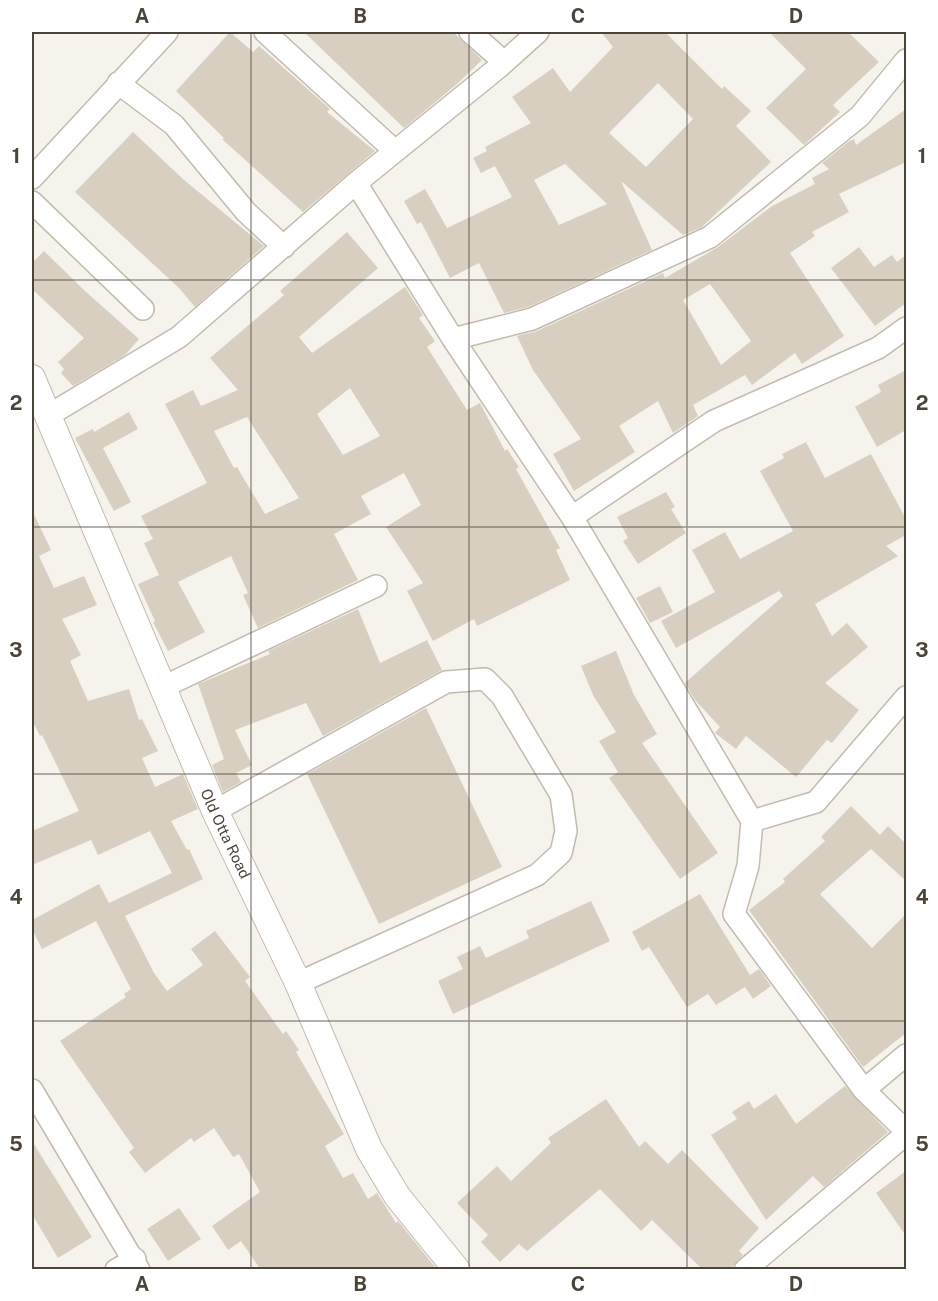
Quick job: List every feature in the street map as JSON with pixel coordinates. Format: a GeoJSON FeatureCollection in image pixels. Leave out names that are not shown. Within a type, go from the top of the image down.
{"type":"FeatureCollection","features":[{"type":"Feature","properties":{"kind":"street"},"geometry":{"type":"LineString","coordinates":[[32,178],[167,32]]}},
{"type":"Feature","properties":{"kind":"street"},"geometry":{"type":"LineString","coordinates":[[265,32],[395,151]]}},
{"type":"Feature","properties":{"kind":"street"},"geometry":{"type":"LineString","coordinates":[[470,32],[504,62]]}},
{"type":"Feature","properties":{"kind":"street"},"geometry":{"type":"LineString","coordinates":[[49,415],[179,337],[356,183],[538,32]]}},
{"type":"Feature","properties":{"kind":"street"},"geometry":{"type":"LineString","coordinates":[[453,339],[532,319],[710,237],[860,116],[906,60]]}},
{"type":"Feature","properties":{"kind":"street"},"geometry":{"type":"LineString","coordinates":[[118,83],[174,125],[246,212],[284,247]]}},
{"type":"Feature","properties":{"kind":"street"},"geometry":{"type":"LineString","coordinates":[[356,183],[453,339],[572,516],[752,820],[748,866],[734,914],[864,1090],[906,1132],[745,1269]]}},
{"type":"Feature","properties":{"kind":"street"},"geometry":{"type":"LineString","coordinates":[[32,202],[144,309]]}},
{"type":"Feature","properties":{"kind":"street"},"geometry":{"type":"LineString","coordinates":[[572,516],[714,421],[878,348],[906,328]]}},
{"type":"Feature","properties":{"kind":"street","name":"Old Otta Road"},"geometry":{"type":"LineString","coordinates":[[32,378],[215,812],[298,983],[369,1149],[397,1196],[457,1269]]}},
{"type":"Feature","properties":{"kind":"street"},"geometry":{"type":"LineString","coordinates":[[163,687],[376,586]]}},
{"type":"Feature","properties":{"kind":"street"},"geometry":{"type":"LineString","coordinates":[[215,812],[446,682],[485,680],[502,696],[561,795],[566,831],[561,853],[537,875],[298,983]]}},
{"type":"Feature","properties":{"kind":"street"},"geometry":{"type":"LineString","coordinates":[[752,820],[816,802],[906,697]]}},
{"type":"Feature","properties":{"kind":"street"},"geometry":{"type":"LineString","coordinates":[[864,1090],[906,1054]]}},
{"type":"Feature","properties":{"kind":"street"},"geometry":{"type":"LineString","coordinates":[[32,1090],[130,1266]]}},
{"type":"Feature","properties":{"kind":"building"},"geometry":{"type":"Polygon","coordinates":[[[230,32],[253,52],[259,46],[330,109],[327,112],[375,151],[303,212],[222,139],[224,138],[176,91],[230,32]]]}},
{"type":"Feature","properties":{"kind":"building"},"geometry":{"type":"Polygon","coordinates":[[[304,32],[453,32],[482,60],[404,128],[304,32]]]}},
{"type":"Feature","properties":{"kind":"building"},"geometry":{"type":"Polygon","coordinates":[[[601,32],[665,32],[722,89],[724,86],[751,111],[736,126],[771,162],[702,227],[683,235],[621,181],[652,250],[528,307],[504,313],[479,263],[450,278],[421,222],[417,224],[404,201],[425,189],[447,228],[512,197],[495,166],[481,173],[473,158],[487,151],[485,147],[531,123],[512,97],[553,68],[570,92],[613,47],[601,32]],[[658,83],[609,133],[646,167],[693,119],[658,83]],[[565,164],[534,180],[559,225],[607,204],[565,164]]]}},
{"type":"Feature","properties":{"kind":"building"},"geometry":{"type":"Polygon","coordinates":[[[769,32],[848,32],[879,62],[833,105],[840,112],[804,145],[766,108],[806,69],[769,32]]]}},
{"type":"Feature","properties":{"kind":"building"},"geometry":{"type":"Polygon","coordinates":[[[906,109],[906,162],[839,194],[849,212],[812,232],[815,236],[790,253],[844,336],[802,364],[795,353],[752,385],[745,375],[693,405],[698,416],[673,433],[658,401],[619,426],[635,452],[574,491],[553,454],[581,439],[533,370],[517,336],[537,331],[663,273],[665,278],[718,247],[772,206],[815,184],[812,178],[829,169],[822,163],[848,142],[854,139],[856,145],[906,109]],[[710,284],[683,300],[721,365],[751,341],[710,284]]]}},
{"type":"Feature","properties":{"kind":"building"},"geometry":{"type":"Polygon","coordinates":[[[133,132],[183,179],[264,246],[195,307],[179,288],[75,192],[133,132]]]}},
{"type":"Feature","properties":{"kind":"building"},"geometry":{"type":"Polygon","coordinates":[[[347,232],[378,268],[299,337],[312,353],[405,287],[423,315],[419,318],[435,341],[427,347],[467,410],[480,403],[505,451],[507,449],[519,467],[516,469],[560,548],[556,550],[570,580],[477,626],[474,619],[433,641],[407,591],[423,583],[386,527],[421,505],[404,473],[361,496],[371,514],[334,534],[358,580],[258,628],[243,595],[248,593],[231,556],[178,582],[205,632],[168,651],[153,622],[155,621],[138,584],[159,575],[144,543],[153,539],[141,516],[207,483],[165,404],[193,390],[201,406],[238,390],[210,358],[284,295],[280,291],[347,232]],[[350,388],[317,414],[343,455],[380,436],[350,388]],[[247,417],[214,431],[234,468],[237,467],[265,514],[299,498],[247,417]]]}},
{"type":"Feature","properties":{"kind":"building"},"geometry":{"type":"Polygon","coordinates":[[[859,247],[874,267],[892,255],[897,262],[906,255],[906,303],[875,326],[831,268],[859,247]]]}},
{"type":"Feature","properties":{"kind":"building"},"geometry":{"type":"Polygon","coordinates":[[[44,251],[139,339],[125,355],[73,386],[61,373],[64,369],[58,362],[84,338],[32,289],[32,263],[44,251]]]}},
{"type":"Feature","properties":{"kind":"building"},"geometry":{"type":"Polygon","coordinates":[[[906,370],[906,430],[877,447],[855,407],[881,392],[878,385],[906,370]]]}},
{"type":"Feature","properties":{"kind":"building"},"geometry":{"type":"Polygon","coordinates":[[[129,412],[138,429],[103,448],[131,502],[114,511],[75,438],[93,429],[94,432],[129,412]]]}},
{"type":"Feature","properties":{"kind":"building"},"geometry":{"type":"Polygon","coordinates":[[[806,442],[825,478],[871,454],[906,519],[906,535],[886,546],[898,556],[815,604],[832,636],[847,623],[868,647],[825,683],[859,710],[832,743],[827,740],[796,777],[746,736],[736,749],[715,733],[720,727],[695,700],[685,683],[783,596],[779,591],[676,648],[661,621],[715,592],[692,550],[725,532],[740,559],[793,531],[760,471],[784,458],[782,454],[806,442]]]}},
{"type":"Feature","properties":{"kind":"building"},"geometry":{"type":"Polygon","coordinates":[[[666,492],[675,507],[671,509],[686,533],[638,564],[623,541],[628,538],[617,517],[666,492]]]}},
{"type":"Feature","properties":{"kind":"building"},"geometry":{"type":"Polygon","coordinates":[[[32,510],[51,550],[39,556],[54,588],[84,576],[97,605],[62,619],[81,655],[70,661],[88,701],[129,689],[139,720],[142,719],[158,751],[142,758],[155,787],[183,774],[198,809],[171,821],[187,850],[189,849],[203,879],[125,916],[154,973],[167,991],[203,965],[191,949],[215,931],[250,977],[245,981],[283,1034],[286,1031],[299,1050],[296,1052],[344,1134],[325,1146],[343,1178],[353,1173],[368,1199],[377,1193],[396,1223],[398,1221],[435,1267],[431,1269],[260,1269],[241,1241],[228,1250],[212,1226],[260,1192],[239,1154],[233,1157],[214,1128],[194,1142],[191,1138],[145,1173],[129,1152],[134,1148],[60,1041],[126,997],[124,994],[131,989],[96,921],[42,949],[32,929],[32,920],[99,884],[109,903],[172,873],[150,831],[98,855],[91,840],[32,865],[32,831],[79,811],[42,735],[40,736],[32,720],[32,510]]]}},
{"type":"Feature","properties":{"kind":"building"},"geometry":{"type":"Polygon","coordinates":[[[660,586],[673,612],[650,623],[636,598],[660,586]]]}},
{"type":"Feature","properties":{"kind":"building"},"geometry":{"type":"Polygon","coordinates":[[[358,609],[380,663],[427,640],[442,670],[323,736],[306,703],[235,730],[252,765],[236,773],[241,782],[223,792],[212,765],[224,759],[198,684],[270,654],[268,651],[358,609]]]}},
{"type":"Feature","properties":{"kind":"building"},"geometry":{"type":"Polygon","coordinates":[[[616,651],[634,695],[657,734],[642,743],[718,853],[680,879],[609,778],[618,772],[599,741],[616,732],[593,695],[581,666],[616,651]]]}},
{"type":"Feature","properties":{"kind":"building"},"geometry":{"type":"Polygon","coordinates":[[[426,708],[502,867],[379,924],[307,774],[426,708]]]}},
{"type":"Feature","properties":{"kind":"building"},"geometry":{"type":"Polygon","coordinates":[[[851,806],[880,835],[888,826],[906,844],[906,881],[871,849],[820,894],[872,948],[906,914],[906,1033],[863,1067],[749,910],[785,882],[783,879],[825,841],[821,837],[851,806]]]}},
{"type":"Feature","properties":{"kind":"building"},"geometry":{"type":"Polygon","coordinates":[[[700,894],[750,975],[759,969],[771,986],[753,999],[745,987],[716,1005],[708,994],[687,1007],[649,947],[642,951],[632,932],[700,894]]]}},
{"type":"Feature","properties":{"kind":"building"},"geometry":{"type":"Polygon","coordinates":[[[591,901],[610,941],[453,1014],[438,981],[463,969],[457,957],[480,946],[486,958],[529,938],[526,931],[591,901]]]}},
{"type":"Feature","properties":{"kind":"building"},"geometry":{"type":"Polygon","coordinates":[[[845,1086],[888,1132],[824,1187],[813,1176],[766,1220],[711,1135],[737,1119],[732,1112],[749,1101],[754,1109],[776,1094],[796,1124],[845,1086]]]}},
{"type":"Feature","properties":{"kind":"building"},"geometry":{"type":"Polygon","coordinates":[[[606,1099],[639,1147],[645,1141],[668,1164],[682,1150],[759,1228],[739,1251],[743,1255],[730,1269],[702,1269],[652,1220],[641,1231],[600,1189],[527,1251],[519,1244],[500,1262],[481,1242],[488,1235],[457,1203],[497,1166],[511,1181],[551,1143],[548,1138],[606,1099]]]}},
{"type":"Feature","properties":{"kind":"building"},"geometry":{"type":"Polygon","coordinates":[[[32,1141],[92,1237],[58,1258],[32,1214],[32,1141]]]}},
{"type":"Feature","properties":{"kind":"building"},"geometry":{"type":"Polygon","coordinates":[[[906,1171],[906,1236],[876,1193],[906,1171]]]}},
{"type":"Feature","properties":{"kind":"building"},"geometry":{"type":"Polygon","coordinates":[[[179,1208],[201,1239],[168,1261],[147,1229],[179,1208]]]}}]}
